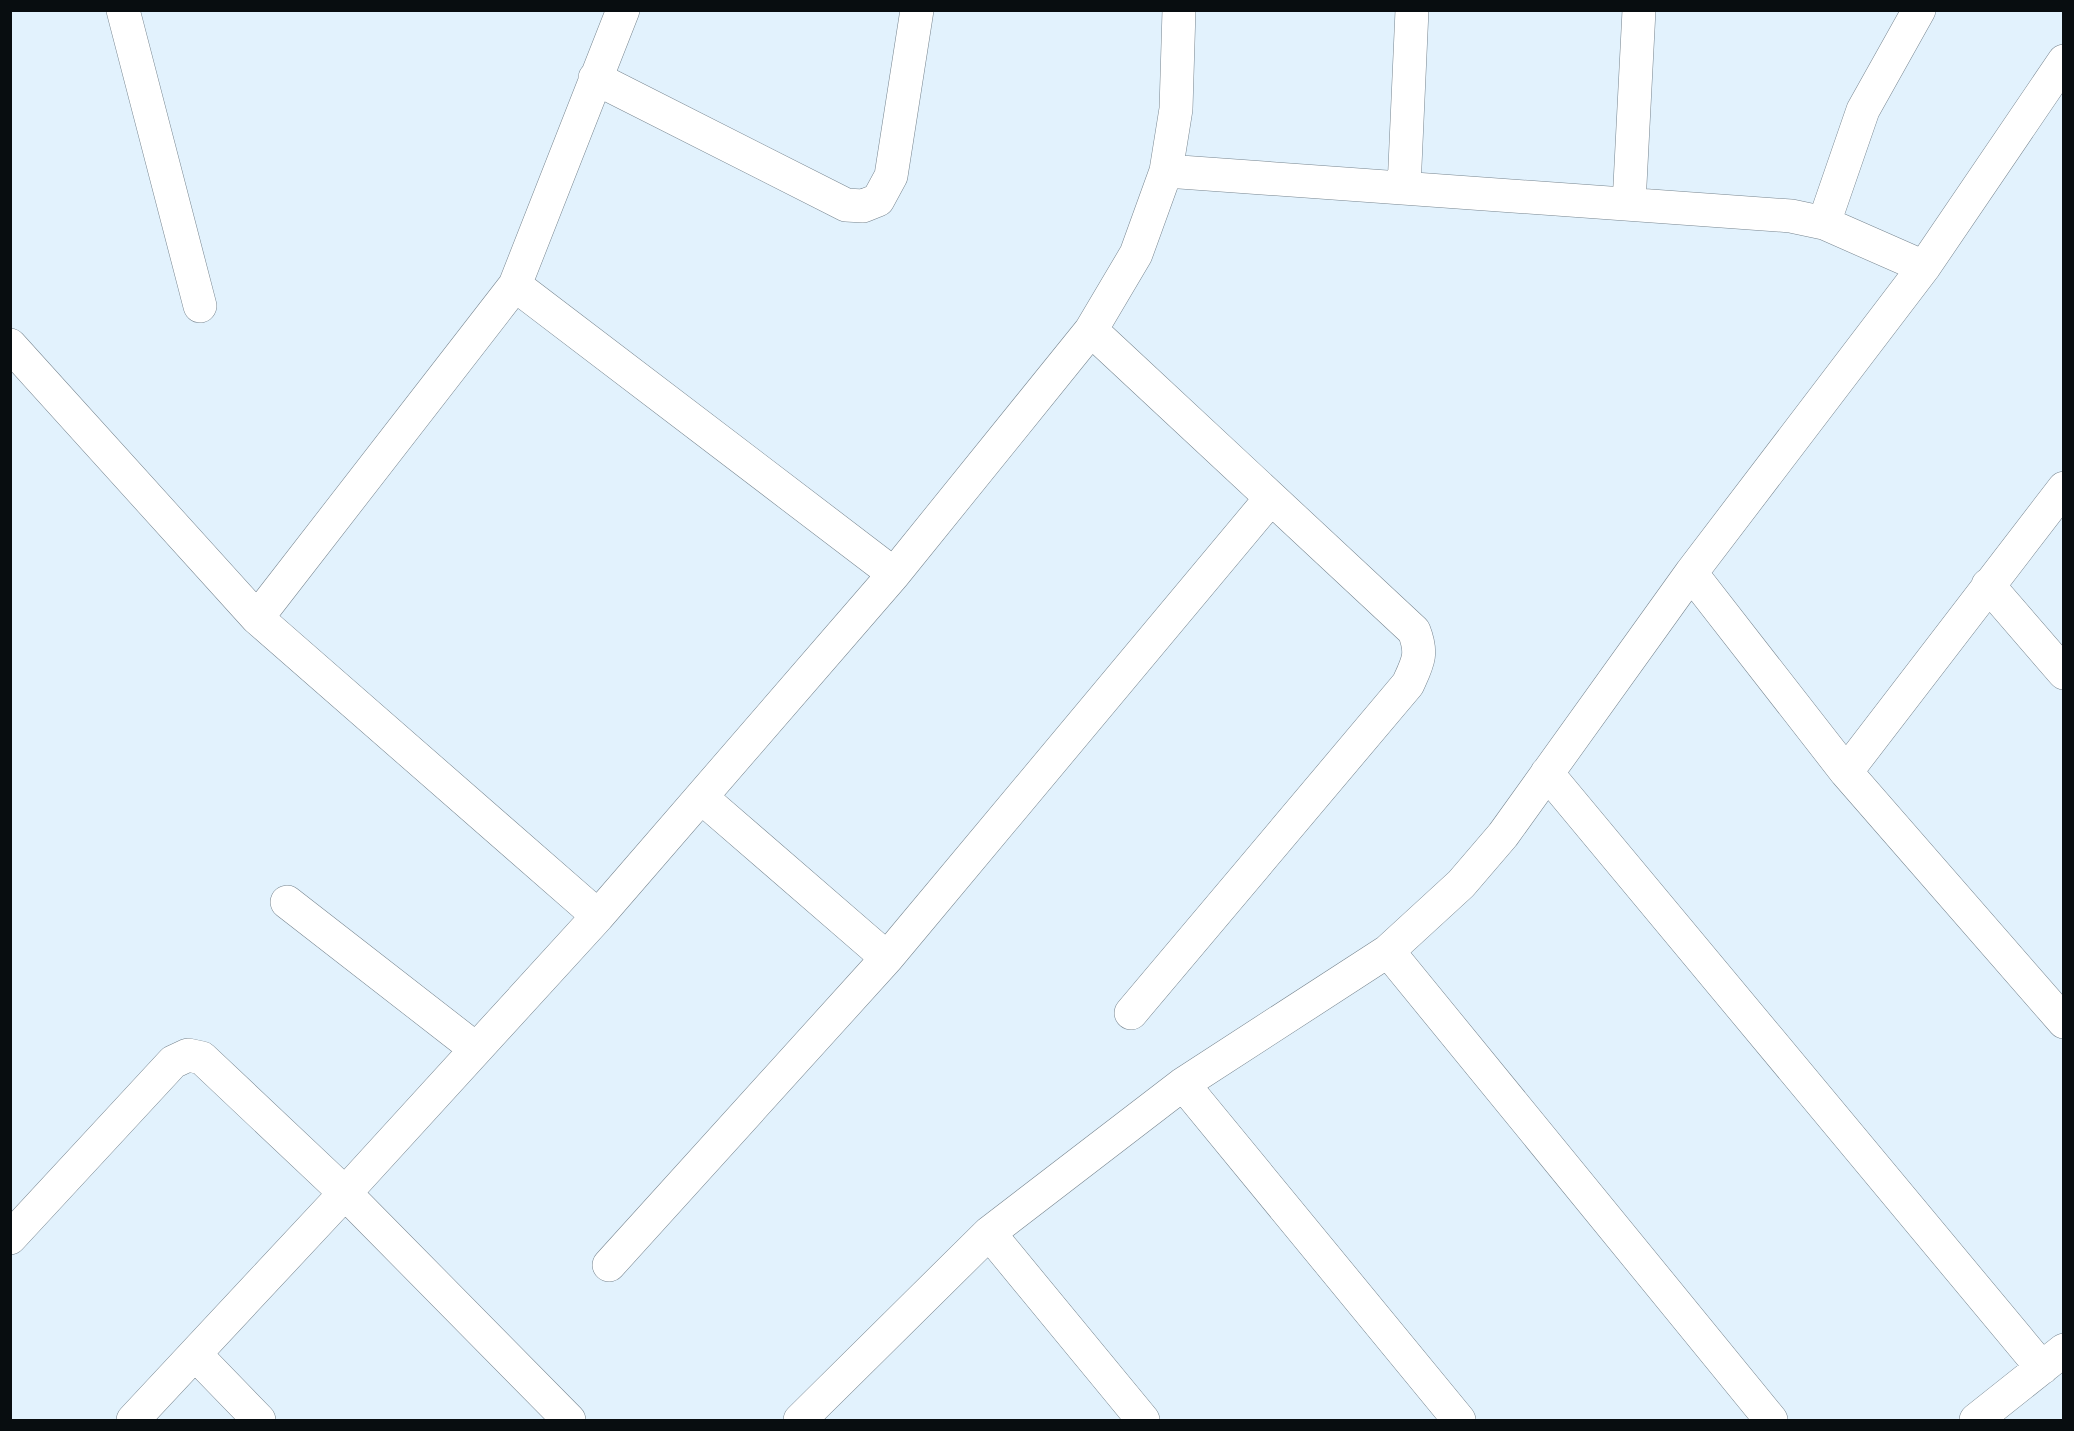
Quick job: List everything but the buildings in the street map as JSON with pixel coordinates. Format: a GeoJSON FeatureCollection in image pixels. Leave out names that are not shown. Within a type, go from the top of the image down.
{"type":"FeatureCollection","features":[{"type":"Feature","properties":{"kind":"street"},"geometry":{"type":"LineString","coordinates":[[123,10],[200,306]]}},
{"type":"Feature","properties":{"kind":"street"},"geometry":{"type":"LineString","coordinates":[[257,618],[515,285],[623,10]]}},
{"type":"Feature","properties":{"kind":"street"},"geometry":{"type":"LineString","coordinates":[[595,78],[846,205],[863,206],[878,200],[891,176],[917,10]]}},
{"type":"Feature","properties":{"kind":"street"},"geometry":{"type":"LineString","coordinates":[[133,1420],[345,1194],[598,916],[894,574],[1091,330],[1136,254],[1166,171],[1176,109],[1179,10]]}},
{"type":"Feature","properties":{"kind":"street"},"geometry":{"type":"LineString","coordinates":[[1404,188],[1412,10]]}},
{"type":"Feature","properties":{"kind":"street"},"geometry":{"type":"LineString","coordinates":[[1629,204],[1639,10]]}},
{"type":"Feature","properties":{"kind":"street"},"geometry":{"type":"LineString","coordinates":[[1824,223],[1863,110],[1919,10]]}},
{"type":"Feature","properties":{"kind":"street"},"geometry":{"type":"LineString","coordinates":[[800,1420],[989,1233],[1184,1084],[1388,951],[1461,884],[1503,835],[1691,573],[1924,267],[2064,62]]}},
{"type":"Feature","properties":{"kind":"street"},"geometry":{"type":"LineString","coordinates":[[1166,171],[1791,216],[1824,223],[1924,267]]}},
{"type":"Feature","properties":{"kind":"street"},"geometry":{"type":"LineString","coordinates":[[515,285],[894,574]]}},
{"type":"Feature","properties":{"kind":"street"},"geometry":{"type":"LineString","coordinates":[[1091,330],[1414,631],[1420,647],[1416,666],[1408,684],[1131,1013]]}},
{"type":"Feature","properties":{"kind":"street"},"geometry":{"type":"LineString","coordinates":[[10,345],[257,618],[598,916]]}},
{"type":"Feature","properties":{"kind":"street"},"geometry":{"type":"LineString","coordinates":[[1846,772],[2064,488]]}},
{"type":"Feature","properties":{"kind":"street"},"geometry":{"type":"LineString","coordinates":[[609,1264],[887,958],[1271,498]]}},
{"type":"Feature","properties":{"kind":"street"},"geometry":{"type":"LineString","coordinates":[[1691,573],[1846,772],[2064,1022]]}},
{"type":"Feature","properties":{"kind":"street"},"geometry":{"type":"LineString","coordinates":[[1988,585],[2064,673]]}},
{"type":"Feature","properties":{"kind":"street"},"geometry":{"type":"LineString","coordinates":[[1547,773],[2053,1359],[1976,1420]]}},
{"type":"Feature","properties":{"kind":"street"},"geometry":{"type":"LineString","coordinates":[[701,797],[887,958]]}},
{"type":"Feature","properties":{"kind":"street"},"geometry":{"type":"LineString","coordinates":[[287,902],[476,1049]]}},
{"type":"Feature","properties":{"kind":"street"},"geometry":{"type":"LineString","coordinates":[[1388,951],[1771,1420]]}},
{"type":"Feature","properties":{"kind":"street"},"geometry":{"type":"LineString","coordinates":[[10,1238],[173,1062],[188,1055],[202,1059],[345,1194],[560,1418]]}},
{"type":"Feature","properties":{"kind":"street"},"geometry":{"type":"LineString","coordinates":[[1184,1084],[1459,1420]]}},
{"type":"Feature","properties":{"kind":"street"},"geometry":{"type":"LineString","coordinates":[[989,1233],[1143,1420]]}},
{"type":"Feature","properties":{"kind":"street"},"geometry":{"type":"LineString","coordinates":[[195,1354],[259,1420]]}}]}
